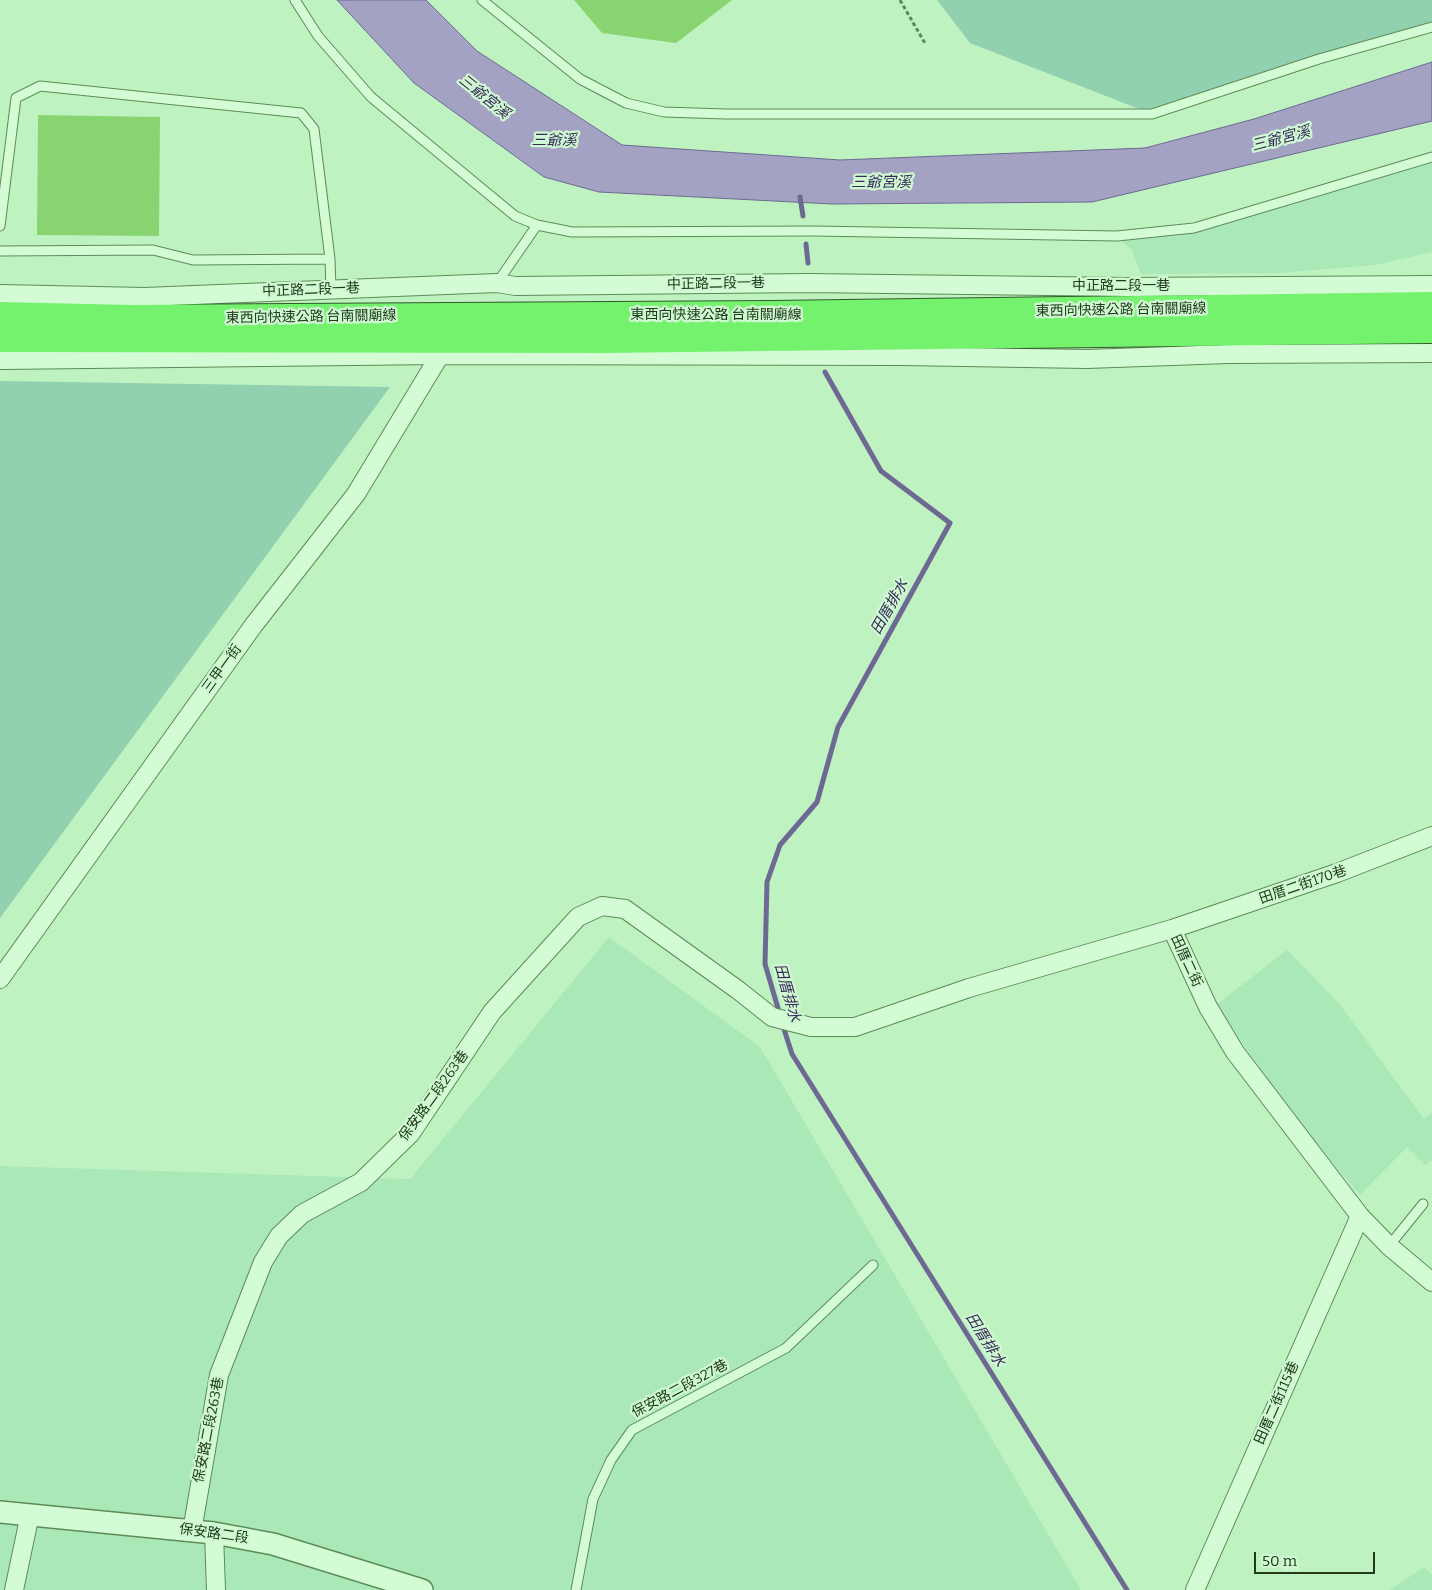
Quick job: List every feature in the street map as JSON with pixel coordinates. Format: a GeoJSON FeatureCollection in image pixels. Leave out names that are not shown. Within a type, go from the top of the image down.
{"type":"FeatureCollection","features":[{"type":"Feature","properties":{"kind":"highway","name":"東西向快速公路 台南關廟線"},"geometry":{"type":"LineString","coordinates":[[0,316],[131,319],[761,315],[1432,306]]}},
{"type":"Feature","properties":{"kind":"highway","name":"東西向快速公路 台南關廟線"},"geometry":{"type":"LineString","coordinates":[[0,338],[603,339],[1432,329]]}},
{"type":"Feature","properties":{"kind":"street","name":"中正路二段一巷"},"geometry":{"type":"LineString","coordinates":[[0,294],[144,297],[497,282],[515,286],[808,283],[1128,287],[1432,284]]}},
{"type":"Feature","properties":{"kind":"street"},"geometry":{"type":"LineString","coordinates":[[0,360],[440,356],[901,356],[1087,360],[1228,354],[1432,353]]}},
{"type":"Feature","properties":{"kind":"street","name":"三甲一街"},"geometry":{"type":"LineString","coordinates":[[0,979],[253,626],[356,494],[440,356]]}},
{"type":"Feature","properties":{"kind":"street","name":"田厝二街170巷"},"geometry":{"type":"LineString","coordinates":[[1172,929],[1338,873],[1432,836]]}},
{"type":"Feature","properties":{"kind":"street","name":"保安路二段263巷"},"geometry":{"type":"LineString","coordinates":[[192,1531],[219,1375],[263,1262],[278,1236],[302,1214],[361,1182],[411,1133],[492,1012],[578,917],[602,906],[625,908],[778,1019]]}},
{"type":"Feature","properties":{"kind":"street","name":"田厝二街"},"geometry":{"type":"LineString","coordinates":[[778,1019],[811,1027],[855,1027],[969,988],[1172,929],[1208,1007],[1235,1052],[1360,1216],[1389,1246],[1432,1282]]}},
{"type":"Feature","properties":{"kind":"street","name":"田厝二街115巷"},"geometry":{"type":"LineString","coordinates":[[1195,1590],[1360,1216]]}},
{"type":"Feature","properties":{"kind":"street","name":"保安路二段"},"geometry":{"type":"LineString","coordinates":[[0,1512],[214,1533],[282,1546],[422,1590]]}},
{"type":"Feature","properties":{"kind":"street"},"geometry":{"type":"LineString","coordinates":[[14,1590],[30,1514]]}},
{"type":"Feature","properties":{"kind":"street"},"geometry":{"type":"LineString","coordinates":[[214,1533],[216,1590]]}},
{"type":"Feature","properties":{"kind":"lane"},"geometry":{"type":"LineString","coordinates":[[295,0],[318,36],[371,97],[515,216],[537,225],[572,232],[813,230],[1117,236],[1194,228],[1432,157]]}},
{"type":"Feature","properties":{"kind":"lane"},"geometry":{"type":"LineString","coordinates":[[482,0],[580,78],[626,103],[664,112],[717,114],[1152,114],[1319,59],[1432,27]]}},
{"type":"Feature","properties":{"kind":"lane"},"geometry":{"type":"LineString","coordinates":[[0,226],[16,98],[40,86],[301,113],[314,129],[330,259],[331,290]]}},
{"type":"Feature","properties":{"kind":"lane"},"geometry":{"type":"LineString","coordinates":[[497,282],[537,225]]}},
{"type":"Feature","properties":{"kind":"lane"},"geometry":{"type":"LineString","coordinates":[[0,251],[153,250],[193,260],[330,259]]}},
{"type":"Feature","properties":{"kind":"lane"},"geometry":{"type":"LineString","coordinates":[[1389,1246],[1423,1204]]}},
{"type":"Feature","properties":{"kind":"lane","name":"保安路二段327巷"},"geometry":{"type":"LineString","coordinates":[[576,1590],[593,1499],[611,1460],[632,1430],[786,1348],[873,1264]]}},
{"type":"Feature","properties":{"kind":"path"},"geometry":{"type":"LineString","coordinates":[[900,0],[926,45]]}},
{"type":"Feature","properties":{"kind":"green space"},"geometry":{"type":"Polygon","coordinates":[[[937,0],[1432,0],[1432,27],[1152,114],[970,43],[937,0]]]}},
{"type":"Feature","properties":{"kind":"green space"},"geometry":{"type":"Polygon","coordinates":[[[1432,157],[1432,252],[1375,265],[1279,273],[1141,274],[1132,250],[1117,236],[1194,228],[1432,157]]]}},
{"type":"Feature","properties":{"kind":"green space"},"geometry":{"type":"Polygon","coordinates":[[[0,381],[390,387],[0,918],[0,381]]]}},
{"type":"Feature","properties":{"kind":"green space"},"geometry":{"type":"Polygon","coordinates":[[[609,937],[760,1047],[1081,1590],[0,1590],[0,1166],[410,1179],[609,937]]]}},
{"type":"Feature","properties":{"kind":"green space"},"geometry":{"type":"Polygon","coordinates":[[[1287,950],[1338,1002],[1424,1119],[1432,1112],[1432,1160],[1425,1165],[1407,1147],[1360,1195],[1283,1105],[1217,1004],[1287,950]]]}},
{"type":"Feature","properties":{"kind":"green space"},"geometry":{"type":"Polygon","coordinates":[[[1424,1567],[1432,1574],[1432,1590],[1390,1590],[1424,1567]]]}},
{"type":"Feature","properties":{"kind":"water","name":"三爺溪"},"geometry":{"type":"Polygon","coordinates":[[[337,0],[426,0],[477,51],[622,145],[840,160],[1145,148],[1254,119],[1432,62],[1432,121],[1092,202],[832,204],[599,192],[544,177],[414,83],[337,0]]]}},
{"type":"Feature","properties":{"kind":"building"},"geometry":{"type":"Polygon","coordinates":[[[574,0],[732,0],[676,43],[602,33],[574,0]]]}},
{"type":"Feature","properties":{"kind":"building"},"geometry":{"type":"Polygon","coordinates":[[[38,115],[160,117],[159,236],[37,235],[38,115]]]}},
{"type":"Feature","properties":{"kind":"waterway","name":"田厝排水"},"geometry":{"type":"LineString","coordinates":[[800,197],[803,216]]}},
{"type":"Feature","properties":{"kind":"waterway","name":"田厝排水"},"geometry":{"type":"LineString","coordinates":[[806,244],[808,263]]}},
{"type":"Feature","properties":{"kind":"waterway","name":"田厝排水"},"geometry":{"type":"LineString","coordinates":[[780,1015],[765,964],[767,882],[780,845],[817,802],[838,727],[950,523],[881,471],[825,372]]}},
{"type":"Feature","properties":{"kind":"waterway","name":"田厝排水"},"geometry":{"type":"LineString","coordinates":[[782,1023],[792,1054],[1127,1590]]}},
{"type":"Feature","properties":{"kind":"water label","name":"三爺宮溪"},"geometry":{"type":"Point","coordinates":[484,97]}},
{"type":"Feature","properties":{"kind":"water label","name":"三爺宮溪"},"geometry":{"type":"Point","coordinates":[1281,139]}},
{"type":"Feature","properties":{"kind":"water label","name":"三爺宮溪"},"geometry":{"type":"Point","coordinates":[881,183]}}]}
